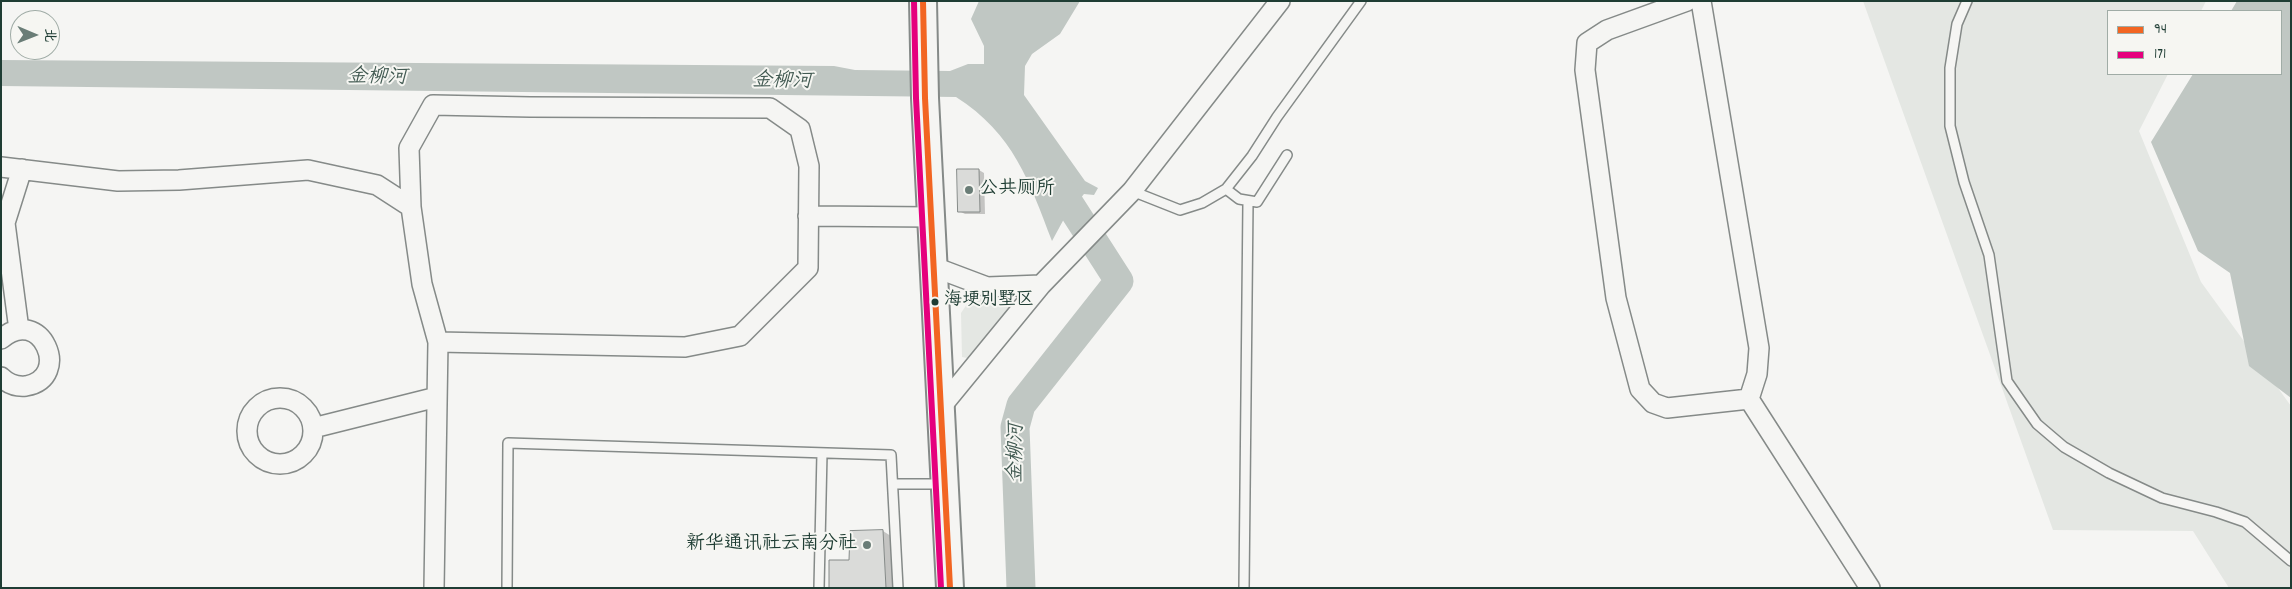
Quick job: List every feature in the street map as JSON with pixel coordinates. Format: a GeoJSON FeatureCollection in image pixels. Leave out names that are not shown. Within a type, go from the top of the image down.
{"type":"FeatureCollection","features":[{"type":"Feature","properties":{"kind":"street"},"geometry":{"type":"LineString","coordinates":[[924,1],[925,98],[950,588]]}},
{"type":"Feature","properties":{"kind":"street"},"geometry":{"type":"LineString","coordinates":[[941,407],[1041,285],[1132,191],[1280,1]]}},
{"type":"Feature","properties":{"kind":"street"},"geometry":{"type":"LineString","coordinates":[[1687,1],[1607,30],[1587,43],[1585,70],[1616,298],[1640,389],[1653,403],[1667,408],[1749,399]]}},
{"type":"Feature","properties":{"kind":"street"},"geometry":{"type":"LineString","coordinates":[[1701,1],[1759,348],[1757,374],[1749,399]]}},
{"type":"Feature","properties":{"kind":"street"},"geometry":{"type":"LineString","coordinates":[[434,588],[438,342],[422,284],[411,207],[408,148],[433,105],[540,108],[770,108],[800,130],[809,166],[808,268],[740,336],[685,347],[438,342]]}},
{"type":"Feature","properties":{"kind":"street"},"geometry":{"type":"LineString","coordinates":[[1,167],[118,181],[179,180],[308,170],[377,186],[411,207]]}},
{"type":"Feature","properties":{"kind":"street"},"geometry":{"type":"LineString","coordinates":[[19,330],[5,223],[22,169]]}},
{"type":"Feature","properties":{"kind":"street"},"geometry":{"type":"LineString","coordinates":[[808,216],[932,217]]}},
{"type":"Feature","properties":{"kind":"street"},"geometry":{"type":"LineString","coordinates":[[934,267],[987,287],[1041,285]]}},
{"type":"Feature","properties":{"kind":"street"},"geometry":{"type":"LineString","coordinates":[[1,339],[10,332],[19,330],[36,334],[43,340],[50,356],[49,365],[40,380],[24,386],[14,386],[1,377]]}},
{"type":"Feature","properties":{"kind":"street"},"geometry":{"type":"LineString","coordinates":[[313,428],[437,397]]}},
{"type":"Feature","properties":{"kind":"street"},"geometry":{"type":"LineString","coordinates":[[1749,399],[1870,588]]}},
{"type":"Feature","properties":{"kind":"lane"},"geometry":{"type":"LineString","coordinates":[[1132,191],[1180,210],[1202,203],[1226,189],[1252,156],[1277,117],[1361,1]]}},
{"type":"Feature","properties":{"kind":"lane"},"geometry":{"type":"LineString","coordinates":[[1967,1],[1957,24],[1950,68],[1950,126],[1964,182],[1989,255],[2007,381],[2037,424],[2064,447],[2109,473],[2162,498],[2216,512],[2245,522],[2291,561]]}},
{"type":"Feature","properties":{"kind":"lane"},"geometry":{"type":"LineString","coordinates":[[1226,189],[1239,199],[1257,202],[1287,155]]}},
{"type":"Feature","properties":{"kind":"lane"},"geometry":{"type":"LineString","coordinates":[[1244,588],[1248,202]]}},
{"type":"Feature","properties":{"kind":"lane"},"geometry":{"type":"LineString","coordinates":[[506,588],[508,443],[891,455],[898,588]]}},
{"type":"Feature","properties":{"kind":"lane"},"geometry":{"type":"LineString","coordinates":[[819,588],[822,453]]}},
{"type":"Feature","properties":{"kind":"lane"},"geometry":{"type":"LineString","coordinates":[[894,484],[945,484]]}},
{"type":"Feature","properties":{"kind":"shaded area"},"geometry":{"type":"Polygon","coordinates":[[[1863,1],[2206,1],[2202,10],[2107,10],[2107,75],[2167,75],[2139,131],[2201,282],[2291,406],[2291,588],[2229,588],[2193,531],[2053,530],[1863,1]]]}},
{"type":"Feature","properties":{"kind":"shaded area"},"geometry":{"type":"Polygon","coordinates":[[[971,298],[1010,299],[1011,305],[972,359],[962,357],[961,313],[971,298]]]}},
{"type":"Feature","properties":{"kind":"water"},"geometry":{"type":"Polygon","coordinates":[[[979,1],[1080,1],[1060,34],[1032,54],[1025,66],[1024,95],[1085,181],[1098,188],[1094,195],[1084,194],[1065,217],[1052,241],[1027,179],[1006,143],[976,111],[956,97],[1,86],[1,60],[834,66],[855,70],[950,71],[968,64],[984,64],[984,46],[971,19],[979,1]]]}},
{"type":"Feature","properties":{"kind":"water"},"geometry":{"type":"Polygon","coordinates":[[[2237,1],[2291,1],[2291,398],[2249,366],[2230,273],[2198,251],[2151,142],[2192,75],[2282,75],[2282,10],[2232,10],[2237,1]]]}},
{"type":"Feature","properties":{"kind":"building","name":"公共厕所"},"geometry":{"type":"Polygon","coordinates":[[[957,169],[979,169],[980,212],[958,212],[957,169]]]}},
{"type":"Feature","properties":{"kind":"building","name":"新华通讯社云南分社"},"geometry":{"type":"Polygon","coordinates":[[[883,530],[886,588],[829,588],[829,560],[849,560],[850,531],[883,530]]]}},
{"type":"Feature","properties":{"kind":"waterway","name":"金柳河"},"geometry":{"type":"LineString","coordinates":[[1021,588],[1015,427],[1021,405],[1119,281],[1051,175]]}},
{"type":"Feature","properties":{"kind":"transit line","name":"171"},"geometry":{"type":"LineString","coordinates":[[914,1],[916,98],[941,588]]}},
{"type":"Feature","properties":{"kind":"transit line","name":"94"},"geometry":{"type":"LineString","coordinates":[[923,1],[925,98],[950,588]]}},
{"type":"Feature","properties":{"kind":"place","name":"公共厕所"},"geometry":{"type":"Point","coordinates":[969,190]}},
{"type":"Feature","properties":{"kind":"place","name":"海埂别墅区"},"geometry":{"type":"Point","coordinates":[935,302]}},
{"type":"Feature","properties":{"kind":"place","name":"新华通讯社云南分社"},"geometry":{"type":"Point","coordinates":[867,545]}}]}
